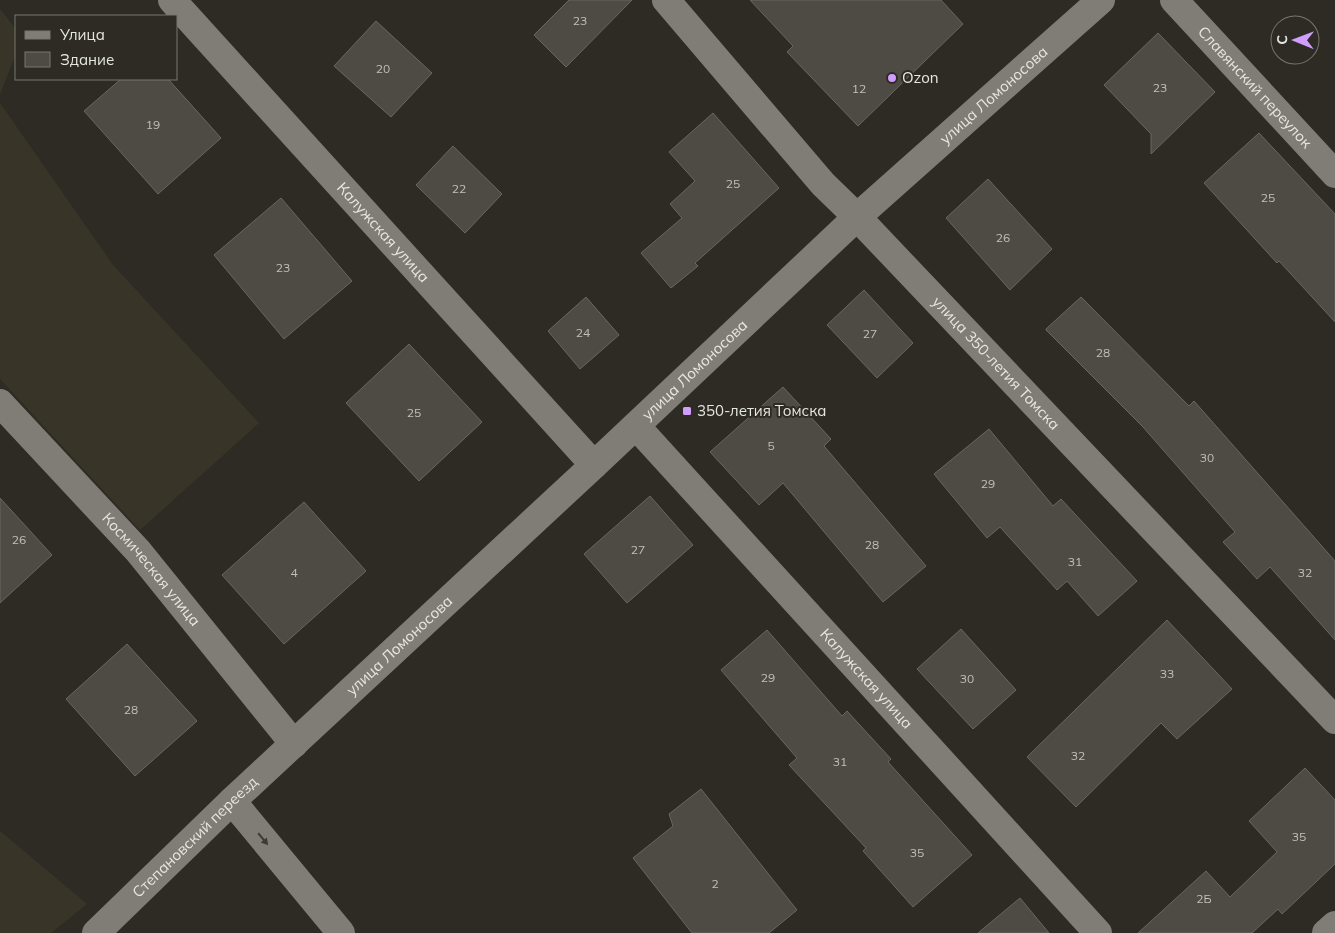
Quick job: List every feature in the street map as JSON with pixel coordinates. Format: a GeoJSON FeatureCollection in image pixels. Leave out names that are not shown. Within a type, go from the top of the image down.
{"type":"FeatureCollection","features":[{"type":"Feature","properties":{"kind":"street","name":"Калужская улица"},"geometry":{"type":"LineString","coordinates":[[172,0],[594,465]]}},
{"type":"Feature","properties":{"kind":"street","name":"улица 350-летия Томска"},"geometry":{"type":"LineString","coordinates":[[666,0],[824,184],[1335,720]]}},
{"type":"Feature","properties":{"kind":"street","name":"улица Ломоносова"},"geometry":{"type":"LineString","coordinates":[[294,744],[636,426],[857,217],[1101,0]]}},
{"type":"Feature","properties":{"kind":"street","name":"Славянский переулок"},"geometry":{"type":"LineString","coordinates":[[1174,0],[1335,174]]}},
{"type":"Feature","properties":{"kind":"street","name":"Космическая улица"},"geometry":{"type":"LineString","coordinates":[[0,403],[138,551],[294,744]]}},
{"type":"Feature","properties":{"kind":"street","name":"Калужская улица"},"geometry":{"type":"LineString","coordinates":[[636,426],[1098,933]]}},
{"type":"Feature","properties":{"kind":"street","name":"Степановский переезд"},"geometry":{"type":"LineString","coordinates":[[96,933],[232,801],[294,744]]}},
{"type":"Feature","properties":{"kind":"street"},"geometry":{"type":"LineString","coordinates":[[232,801],[341,933]]}},
{"type":"Feature","properties":{"kind":"street"},"geometry":{"type":"LineString","coordinates":[[1326,933],[1335,925]]}},
{"type":"Feature","properties":{"kind":"shaded area"},"geometry":{"type":"Polygon","coordinates":[[[0,9],[15,28],[15,56],[0,94],[0,9]]]}},
{"type":"Feature","properties":{"kind":"shaded area"},"geometry":{"type":"Polygon","coordinates":[[[0,103],[113,265],[259,423],[140,530],[0,379],[0,103]]]}},
{"type":"Feature","properties":{"kind":"shaded area"},"geometry":{"type":"Polygon","coordinates":[[[0,831],[87,904],[51,933],[0,933],[0,831]]]}},
{"type":"Feature","properties":{"kind":"building"},"geometry":{"type":"Polygon","coordinates":[[[569,0],[632,0],[566,67],[534,35],[569,0]]]}},
{"type":"Feature","properties":{"kind":"building"},"geometry":{"type":"Polygon","coordinates":[[[750,0],[941,0],[963,24],[858,126],[787,52],[793,46],[750,0]]]}},
{"type":"Feature","properties":{"kind":"building"},"geometry":{"type":"Polygon","coordinates":[[[376,21],[432,73],[391,117],[334,66],[376,21]]]}},
{"type":"Feature","properties":{"kind":"building"},"geometry":{"type":"Polygon","coordinates":[[[1158,33],[1215,92],[1151,154],[1151,134],[1104,85],[1158,33]]]}},
{"type":"Feature","properties":{"kind":"building"},"geometry":{"type":"Polygon","coordinates":[[[120,80],[169,80],[221,138],[158,194],[84,111],[120,80]]]}},
{"type":"Feature","properties":{"kind":"building"},"geometry":{"type":"Polygon","coordinates":[[[713,113],[779,188],[695,263],[698,266],[671,288],[641,253],[682,218],[670,204],[695,181],[669,152],[713,113]]]}},
{"type":"Feature","properties":{"kind":"building"},"geometry":{"type":"Polygon","coordinates":[[[1259,133],[1335,214],[1335,322],[1279,261],[1277,263],[1204,183],[1259,133]]]}},
{"type":"Feature","properties":{"kind":"building"},"geometry":{"type":"Polygon","coordinates":[[[453,146],[502,194],[465,233],[416,185],[453,146]]]}},
{"type":"Feature","properties":{"kind":"building"},"geometry":{"type":"Polygon","coordinates":[[[988,179],[1052,249],[1010,290],[946,218],[988,179]]]}},
{"type":"Feature","properties":{"kind":"building"},"geometry":{"type":"Polygon","coordinates":[[[281,198],[352,281],[284,339],[214,255],[281,198]]]}},
{"type":"Feature","properties":{"kind":"building"},"geometry":{"type":"Polygon","coordinates":[[[864,290],[913,343],[877,378],[827,325],[864,290]]]}},
{"type":"Feature","properties":{"kind":"building"},"geometry":{"type":"Polygon","coordinates":[[[586,297],[619,335],[580,369],[548,331],[586,297]]]}},
{"type":"Feature","properties":{"kind":"building"},"geometry":{"type":"Polygon","coordinates":[[[1081,297],[1189,406],[1194,401],[1335,561],[1335,640],[1270,567],[1257,579],[1223,542],[1235,532],[1143,427],[1046,330],[1081,297]]]}},
{"type":"Feature","properties":{"kind":"building"},"geometry":{"type":"Polygon","coordinates":[[[409,344],[482,422],[419,481],[346,403],[409,344]]]}},
{"type":"Feature","properties":{"kind":"building"},"geometry":{"type":"Polygon","coordinates":[[[783,387],[831,439],[824,446],[926,566],[883,602],[783,483],[759,505],[710,452],[783,387]]]}},
{"type":"Feature","properties":{"kind":"building"},"geometry":{"type":"Polygon","coordinates":[[[989,429],[1053,506],[1061,499],[1137,581],[1098,616],[1067,581],[1057,590],[1000,527],[987,538],[934,474],[989,429]]]}},
{"type":"Feature","properties":{"kind":"building"},"geometry":{"type":"Polygon","coordinates":[[[650,496],[693,545],[627,603],[584,554],[650,496]]]}},
{"type":"Feature","properties":{"kind":"building"},"geometry":{"type":"Polygon","coordinates":[[[0,498],[52,555],[0,603],[0,498]]]}},
{"type":"Feature","properties":{"kind":"building"},"geometry":{"type":"Polygon","coordinates":[[[304,502],[366,571],[284,644],[222,575],[304,502]]]}},
{"type":"Feature","properties":{"kind":"building"},"geometry":{"type":"Polygon","coordinates":[[[1167,620],[1232,689],[1177,739],[1161,723],[1076,807],[1027,757],[1167,620]]]}},
{"type":"Feature","properties":{"kind":"building"},"geometry":{"type":"Polygon","coordinates":[[[961,629],[1016,690],[973,729],[917,669],[961,629]]]}},
{"type":"Feature","properties":{"kind":"building"},"geometry":{"type":"Polygon","coordinates":[[[767,630],[842,716],[847,711],[891,759],[888,762],[972,855],[913,907],[863,851],[866,848],[789,765],[797,758],[721,670],[767,630]]]}},
{"type":"Feature","properties":{"kind":"building"},"geometry":{"type":"Polygon","coordinates":[[[127,644],[197,721],[135,776],[66,699],[127,644]]]}},
{"type":"Feature","properties":{"kind":"building"},"geometry":{"type":"Polygon","coordinates":[[[1305,768],[1335,800],[1335,864],[1282,914],[1278,909],[1252,933],[1138,933],[1206,871],[1230,897],[1277,852],[1249,821],[1305,768]]]}},
{"type":"Feature","properties":{"kind":"building"},"geometry":{"type":"Polygon","coordinates":[[[701,789],[797,910],[769,933],[692,933],[633,858],[673,826],[669,814],[701,789]]]}},
{"type":"Feature","properties":{"kind":"building"},"geometry":{"type":"Polygon","coordinates":[[[1020,898],[1049,933],[978,933],[1020,898]]]}},
{"type":"Feature","properties":{"kind":"place","name":"Ozon"},"geometry":{"type":"Point","coordinates":[892,78]}},
{"type":"Feature","properties":{"kind":"place","name":"350-летия Томска"},"geometry":{"type":"Point","coordinates":[687,411]}}]}
